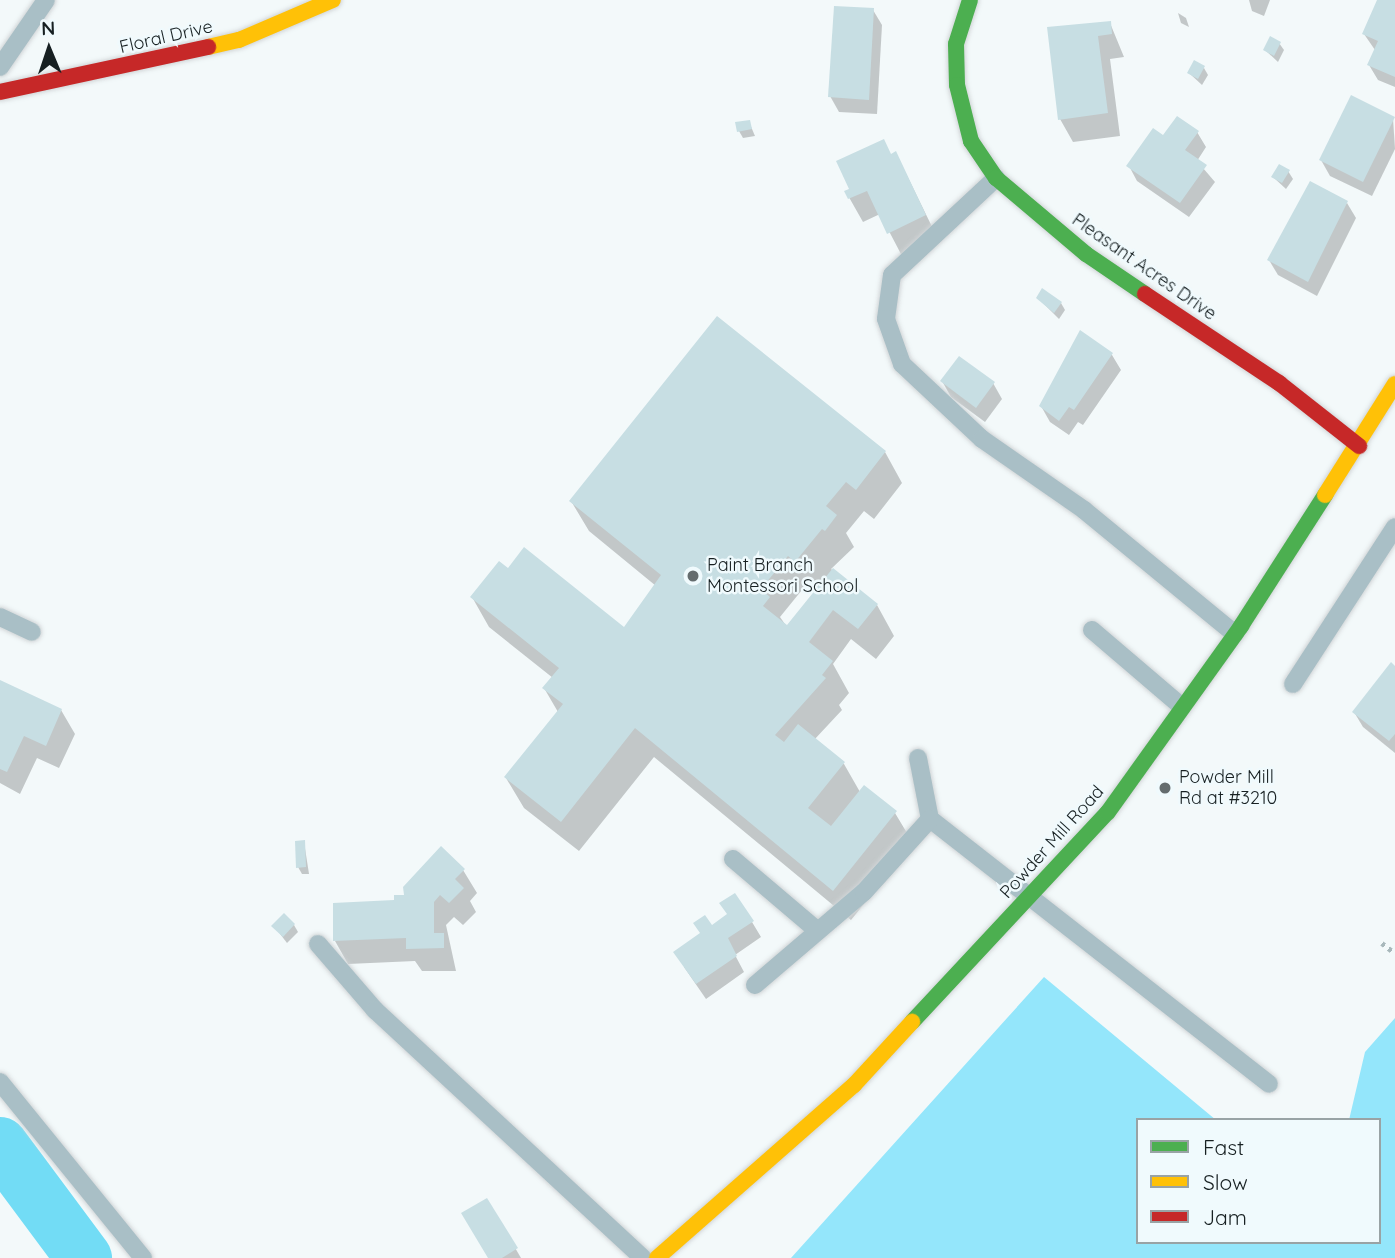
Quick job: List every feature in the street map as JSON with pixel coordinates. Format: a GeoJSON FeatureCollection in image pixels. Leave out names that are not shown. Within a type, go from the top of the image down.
{"type":"FeatureCollection","features":[{"type":"Feature","properties":{"kind":"main road","name":"Floral Drive"},"geometry":{"type":"LineString","coordinates":[[0,92],[239,40],[333,0]]}},
{"type":"Feature","properties":{"kind":"main road","name":"Pleasant Acres Drive"},"geometry":{"type":"LineString","coordinates":[[970,0],[956,44],[957,85],[971,141],[996,178],[1086,254],[1279,383],[1359,446]]}},
{"type":"Feature","properties":{"kind":"main road","name":"Powder Mill Road"},"geometry":{"type":"LineString","coordinates":[[657,1258],[854,1085],[1108,812],[1235,634],[1359,446],[1395,384]]}},
{"type":"Feature","properties":{"kind":"lane"},"geometry":{"type":"LineString","coordinates":[[0,67],[46,0]]}},
{"type":"Feature","properties":{"kind":"lane"},"geometry":{"type":"LineString","coordinates":[[996,178],[892,275],[886,319],[902,364],[982,439],[1084,510],[1235,634]]}},
{"type":"Feature","properties":{"kind":"lane"},"geometry":{"type":"LineString","coordinates":[[1293,684],[1395,527]]}},
{"type":"Feature","properties":{"kind":"lane"},"geometry":{"type":"LineString","coordinates":[[0,617],[32,632]]}},
{"type":"Feature","properties":{"kind":"lane"},"geometry":{"type":"LineString","coordinates":[[1092,630],[1182,708]]}},
{"type":"Feature","properties":{"kind":"lane"},"geometry":{"type":"LineString","coordinates":[[918,758],[930,820],[1269,1084]]}},
{"type":"Feature","properties":{"kind":"lane"},"geometry":{"type":"LineString","coordinates":[[755,985],[864,892],[930,820]]}},
{"type":"Feature","properties":{"kind":"lane"},"geometry":{"type":"LineString","coordinates":[[733,859],[818,931]]}},
{"type":"Feature","properties":{"kind":"lane"},"geometry":{"type":"LineString","coordinates":[[318,944],[374,1010],[643,1258]]}},
{"type":"Feature","properties":{"kind":"lane"},"geometry":{"type":"LineString","coordinates":[[0,1082],[143,1258]]}},
{"type":"Feature","properties":{"kind":"path"},"geometry":{"type":"LineString","coordinates":[[1381,943],[1395,953]]}},
{"type":"Feature","properties":{"kind":"shaded area"},"geometry":{"type":"Polygon","coordinates":[[[1044,977],[1214,1118],[1136,1118],[1136,1244],[1381,1244],[1381,1118],[1349,1118],[1365,1052],[1395,1018],[1395,1258],[791,1258],[1044,977]]]}},
{"type":"Feature","properties":{"kind":"building"},"geometry":{"type":"Polygon","coordinates":[[[1377,0],[1395,0],[1395,77],[1367,65],[1378,41],[1362,34],[1377,0]]]}},
{"type":"Feature","properties":{"kind":"building"},"geometry":{"type":"Polygon","coordinates":[[[834,6],[874,8],[869,100],[828,97],[834,6]]]}},
{"type":"Feature","properties":{"kind":"building"},"geometry":{"type":"Polygon","coordinates":[[[1111,21],[1112,34],[1098,36],[1108,113],[1058,120],[1047,27],[1111,21]]]}},
{"type":"Feature","properties":{"kind":"building"},"geometry":{"type":"Polygon","coordinates":[[[1270,36],[1281,42],[1274,56],[1263,50],[1270,36]]]}},
{"type":"Feature","properties":{"kind":"building"},"geometry":{"type":"Polygon","coordinates":[[[1194,60],[1205,66],[1198,79],[1187,73],[1194,60]]]}},
{"type":"Feature","properties":{"kind":"building"},"geometry":{"type":"Polygon","coordinates":[[[1351,95],[1395,117],[1363,182],[1319,160],[1351,95]]]}},
{"type":"Feature","properties":{"kind":"building"},"geometry":{"type":"Polygon","coordinates":[[[1177,116],[1199,131],[1185,150],[1207,165],[1180,203],[1126,166],[1153,128],[1163,135],[1177,116]]]}},
{"type":"Feature","properties":{"kind":"building"},"geometry":{"type":"Polygon","coordinates":[[[750,120],[752,129],[737,132],[735,122],[750,120]]]}},
{"type":"Feature","properties":{"kind":"building"},"geometry":{"type":"Polygon","coordinates":[[[884,139],[891,154],[896,151],[926,215],[887,234],[867,191],[848,199],[844,191],[849,189],[836,161],[884,139]]]}},
{"type":"Feature","properties":{"kind":"building"},"geometry":{"type":"Polygon","coordinates":[[[1279,164],[1290,170],[1282,183],[1271,177],[1279,164]]]}},
{"type":"Feature","properties":{"kind":"building"},"geometry":{"type":"Polygon","coordinates":[[[1310,181],[1348,201],[1308,282],[1267,260],[1310,181]]]}},
{"type":"Feature","properties":{"kind":"building"},"geometry":{"type":"Polygon","coordinates":[[[1042,288],[1062,302],[1054,313],[1036,298],[1042,288]]]}},
{"type":"Feature","properties":{"kind":"building"},"geometry":{"type":"Polygon","coordinates":[[[717,316],[886,451],[856,490],[846,482],[826,506],[837,515],[825,531],[822,529],[795,562],[788,556],[761,589],[770,597],[763,606],[787,625],[833,568],[878,604],[858,629],[833,610],[809,642],[833,661],[822,675],[826,678],[775,735],[784,742],[798,724],[845,762],[808,808],[831,826],[864,785],[897,811],[833,891],[635,728],[561,822],[504,777],[563,704],[542,688],[559,668],[470,597],[499,561],[508,568],[524,547],[624,627],[661,575],[569,501],[717,316]]]}},
{"type":"Feature","properties":{"kind":"building"},"geometry":{"type":"Polygon","coordinates":[[[1080,330],[1113,353],[1074,410],[1069,407],[1059,421],[1039,406],[1080,330]]]}},
{"type":"Feature","properties":{"kind":"building"},"geometry":{"type":"Polygon","coordinates":[[[959,356],[995,382],[976,408],[940,381],[959,356]]]}},
{"type":"Feature","properties":{"kind":"building"},"geometry":{"type":"Polygon","coordinates":[[[1391,662],[1395,666],[1395,734],[1389,741],[1352,712],[1391,662]]]}},
{"type":"Feature","properties":{"kind":"building"},"geometry":{"type":"Polygon","coordinates":[[[0,680],[62,709],[46,746],[24,736],[7,772],[0,769],[0,680]]]}},
{"type":"Feature","properties":{"kind":"building"},"geometry":{"type":"Polygon","coordinates":[[[305,840],[306,867],[296,868],[295,841],[305,840]]]}},
{"type":"Feature","properties":{"kind":"building"},"geometry":{"type":"Polygon","coordinates":[[[441,846],[465,869],[455,879],[464,888],[449,903],[440,895],[434,902],[434,933],[444,933],[444,948],[406,949],[406,938],[333,941],[333,903],[394,900],[394,895],[404,895],[403,887],[441,846]]]}},
{"type":"Feature","properties":{"kind":"building"},"geometry":{"type":"Polygon","coordinates":[[[735,893],[754,921],[728,938],[737,956],[696,984],[673,952],[700,933],[693,923],[705,915],[712,925],[727,914],[719,903],[735,893]]]}},
{"type":"Feature","properties":{"kind":"building"},"geometry":{"type":"Polygon","coordinates":[[[284,913],[295,924],[283,937],[271,926],[284,913]]]}},
{"type":"Feature","properties":{"kind":"building"},"geometry":{"type":"Polygon","coordinates":[[[487,1198],[518,1248],[502,1258],[488,1258],[461,1213],[487,1198]]]}},
{"type":"Feature","properties":{"kind":"waterway"},"geometry":{"type":"LineString","coordinates":[[0,1145],[84,1258]]}},
{"type":"Feature","properties":{"kind":"traffic: fast"},"geometry":{"type":"LineString","coordinates":[[970,0],[956,44],[957,85],[971,141],[996,178],[1086,254],[1145,294]]}},
{"type":"Feature","properties":{"kind":"traffic: fast"},"geometry":{"type":"LineString","coordinates":[[912,1022],[1108,812],[1241,626],[1325,495]]}},
{"type":"Feature","properties":{"kind":"traffic: slow"},"geometry":{"type":"LineString","coordinates":[[208,47],[239,40],[333,0]]}},
{"type":"Feature","properties":{"kind":"traffic: slow"},"geometry":{"type":"LineString","coordinates":[[1325,495],[1395,384]]}},
{"type":"Feature","properties":{"kind":"traffic: slow"},"geometry":{"type":"LineString","coordinates":[[657,1258],[854,1085],[912,1022]]}},
{"type":"Feature","properties":{"kind":"traffic: jam"},"geometry":{"type":"LineString","coordinates":[[0,92],[208,47]]}},
{"type":"Feature","properties":{"kind":"traffic: jam"},"geometry":{"type":"LineString","coordinates":[[1145,294],[1279,383],[1359,446]]}},
{"type":"Feature","properties":{"kind":"place","name":"Paint Branch Montessori School"},"geometry":{"type":"Point","coordinates":[693,576]}},
{"type":"Feature","properties":{"kind":"place","name":"Powder Mill Rd at #3210"},"geometry":{"type":"Point","coordinates":[1165,788]}}]}
